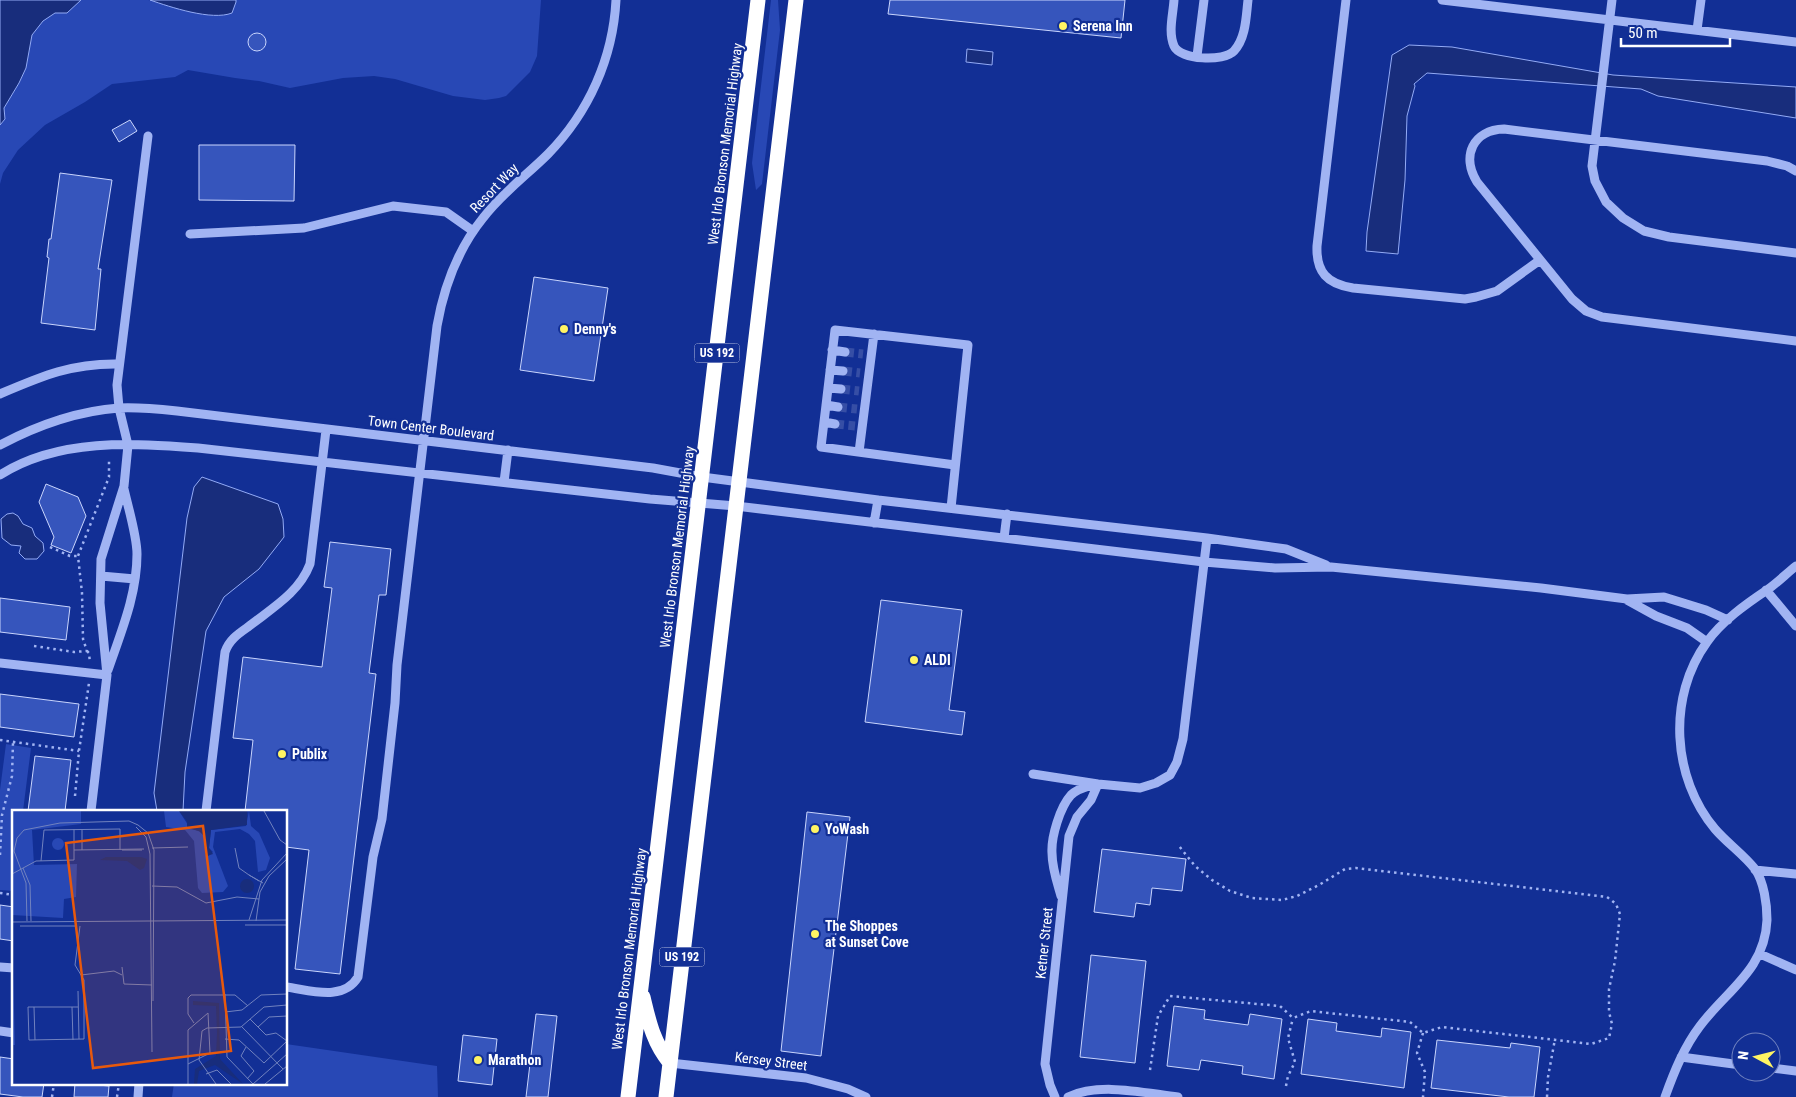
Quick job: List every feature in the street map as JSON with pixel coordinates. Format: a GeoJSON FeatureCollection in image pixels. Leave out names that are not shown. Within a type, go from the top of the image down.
{"type":"FeatureCollection","features":[{"type":"Feature","properties":{"kind":"highway","name":"West Irlo Bronson Memorial Highway"},"geometry":{"type":"LineString","coordinates":[[628,1097],[758,0]]}},
{"type":"Feature","properties":{"kind":"highway","name":"US 192"},"geometry":{"type":"LineString","coordinates":[[666,1097],[796,0]]}},
{"type":"Feature","properties":{"kind":"highway"},"geometry":{"type":"LineString","coordinates":[[641,988],[651,1029],[659,1049],[670,1062]]}},
{"type":"Feature","properties":{"kind":"street","name":"Resort Way"},"geometry":{"type":"LineString","coordinates":[[288,987],[338,993],[350,988],[358,977],[373,857],[380,830],[386,790],[396,694],[397,665],[421,472],[424,426],[439,312],[449,278],[473,231],[488,211],[505,192],[559,142],[580,114],[604,66],[613,32],[616,0]]}},
{"type":"Feature","properties":{"kind":"street"},"geometry":{"type":"LineString","coordinates":[[1174,0],[1171,32],[1175,48],[1179,53],[1223,57],[1234,51],[1240,43],[1244,33],[1248,0]]}},
{"type":"Feature","properties":{"kind":"street"},"geometry":{"type":"LineString","coordinates":[[1197,56],[1204,0]]}},
{"type":"Feature","properties":{"kind":"street"},"geometry":{"type":"LineString","coordinates":[[1346,0],[1316,256],[1322,272],[1335,283],[1352,288],[1464,299],[1497,291],[1540,260]]}},
{"type":"Feature","properties":{"kind":"street"},"geometry":{"type":"LineString","coordinates":[[1442,0],[1482,3],[1796,42]]}},
{"type":"Feature","properties":{"kind":"street"},"geometry":{"type":"LineString","coordinates":[[1612,0],[1592,166],[1592,174],[1598,189],[1612,208],[1637,228],[1661,236],[1796,253]]}},
{"type":"Feature","properties":{"kind":"street"},"geometry":{"type":"LineString","coordinates":[[1697,30],[1701,0]]}},
{"type":"Feature","properties":{"kind":"street"},"geometry":{"type":"LineString","coordinates":[[1796,171],[1787,166],[1767,161],[1504,129],[1496,129],[1484,134],[1474,144],[1469,163],[1474,176],[1540,260],[1572,300],[1586,311],[1602,318],[1796,341]]}},
{"type":"Feature","properties":{"kind":"street"},"geometry":{"type":"LineString","coordinates":[[107,675],[100,603],[101,559],[124,486],[128,445],[119,408],[117,385],[148,136]]}},
{"type":"Feature","properties":{"kind":"street"},"geometry":{"type":"LineString","coordinates":[[190,234],[304,228],[393,206],[446,212],[473,231]]}},
{"type":"Feature","properties":{"kind":"street"},"geometry":{"type":"LineString","coordinates":[[950,508],[955,465],[968,345],[835,330],[821,447],[955,465]]}},
{"type":"Feature","properties":{"kind":"street"},"geometry":{"type":"LineString","coordinates":[[859,452],[859,426],[867,355],[874,334]]}},
{"type":"Feature","properties":{"kind":"street"},"geometry":{"type":"LineString","coordinates":[[832,350],[845,352]]}},
{"type":"Feature","properties":{"kind":"street"},"geometry":{"type":"LineString","coordinates":[[0,394],[50,373],[94,363],[119,364]]}},
{"type":"Feature","properties":{"kind":"street"},"geometry":{"type":"LineString","coordinates":[[830,370],[843,371]]}},
{"type":"Feature","properties":{"kind":"street"},"geometry":{"type":"LineString","coordinates":[[828,388],[841,389]]}},
{"type":"Feature","properties":{"kind":"street"},"geometry":{"type":"LineString","coordinates":[[826,405],[838,407]]}},
{"type":"Feature","properties":{"kind":"street","name":"Town Center Boulevard"},"geometry":{"type":"LineString","coordinates":[[0,445],[58,421],[92,412],[119,408],[177,411],[653,468],[702,477],[878,500],[1207,538],[1286,549],[1331,566]]}},
{"type":"Feature","properties":{"kind":"street"},"geometry":{"type":"LineString","coordinates":[[824,422],[836,424]]}},
{"type":"Feature","properties":{"kind":"street"},"geometry":{"type":"LineString","coordinates":[[206,810],[225,652],[232,640],[294,591],[306,574],[310,564],[326,430]]}},
{"type":"Feature","properties":{"kind":"street"},"geometry":{"type":"LineString","coordinates":[[0,475],[31,460],[65,450],[94,446],[128,445],[190,447],[272,458],[322,461],[650,499],[736,506],[1204,562],[1274,568],[1331,566],[1540,588],[1627,600],[1664,597],[1706,610],[1728,620]]}},
{"type":"Feature","properties":{"kind":"street"},"geometry":{"type":"LineString","coordinates":[[504,482],[508,450]]}},
{"type":"Feature","properties":{"kind":"street"},"geometry":{"type":"LineString","coordinates":[[91,810],[107,675],[132,599],[135,579],[137,552],[124,486]]}},
{"type":"Feature","properties":{"kind":"street"},"geometry":{"type":"LineString","coordinates":[[874,523],[878,500]]}},
{"type":"Feature","properties":{"kind":"street"},"geometry":{"type":"LineString","coordinates":[[1004,538],[1007,514]]}},
{"type":"Feature","properties":{"kind":"street","name":"Ketner Street"},"geometry":{"type":"LineString","coordinates":[[1033,774],[1140,788],[1156,783],[1170,774],[1177,762],[1183,739],[1207,538]]}},
{"type":"Feature","properties":{"kind":"street"},"geometry":{"type":"LineString","coordinates":[[1665,1097],[1681,1058],[1700,1026],[1743,979],[1760,954],[1766,932],[1767,918],[1765,896],[1756,870],[1710,823],[1693,795],[1683,763],[1679,727],[1684,694],[1696,662],[1707,642],[1728,620],[1796,566]]}},
{"type":"Feature","properties":{"kind":"street"},"geometry":{"type":"LineString","coordinates":[[101,576],[135,579]]}},
{"type":"Feature","properties":{"kind":"street"},"geometry":{"type":"LineString","coordinates":[[1766,590],[1796,626]]}},
{"type":"Feature","properties":{"kind":"street"},"geometry":{"type":"LineString","coordinates":[[1627,600],[1656,616],[1687,628],[1707,642]]}},
{"type":"Feature","properties":{"kind":"street"},"geometry":{"type":"LineString","coordinates":[[0,663],[107,675]]}},
{"type":"Feature","properties":{"kind":"street"},"geometry":{"type":"LineString","coordinates":[[1062,901],[1070,836],[1078,817],[1091,800],[1098,784]]}},
{"type":"Feature","properties":{"kind":"street","name":"Ketner Street"},"geometry":{"type":"LineString","coordinates":[[1055,1097],[1045,1064],[1062,901],[1054,873],[1053,838],[1064,805],[1072,794],[1083,788],[1098,784]]}},
{"type":"Feature","properties":{"kind":"street"},"geometry":{"type":"LineString","coordinates":[[1756,870],[1796,874]]}},
{"type":"Feature","properties":{"kind":"street"},"geometry":{"type":"LineString","coordinates":[[1760,954],[1796,970]]}},
{"type":"Feature","properties":{"kind":"street"},"geometry":{"type":"LineString","coordinates":[[1681,1058],[1731,1064]]}},
{"type":"Feature","properties":{"kind":"street","name":"Kersey Street"},"geometry":{"type":"LineString","coordinates":[[670,1062],[806,1078],[848,1089],[866,1097]]}},
{"type":"Feature","properties":{"kind":"street"},"geometry":{"type":"LineString","coordinates":[[1781,1069],[1796,1071]]}},
{"type":"Feature","properties":{"kind":"street"},"geometry":{"type":"LineString","coordinates":[[138,1097],[139,1084]]}},
{"type":"Feature","properties":{"kind":"street"},"geometry":{"type":"LineString","coordinates":[[1068,1097],[1099,1089],[1178,1097]]}},
{"type":"Feature","properties":{"kind":"path"},"geometry":{"type":"LineString","coordinates":[[74,796],[89,674],[89,653],[86,650],[83,639],[82,593],[78,556],[109,477],[109,461]]}},
{"type":"Feature","properties":{"kind":"path"},"geometry":{"type":"LineString","coordinates":[[50,547],[70,556],[78,556]]}},
{"type":"Feature","properties":{"kind":"path"},"geometry":{"type":"LineString","coordinates":[[34,646],[74,652],[86,650]]}},
{"type":"Feature","properties":{"kind":"path"},"geometry":{"type":"LineString","coordinates":[[0,740],[79,751]]}},
{"type":"Feature","properties":{"kind":"path"},"geometry":{"type":"LineString","coordinates":[[0,855],[2,815],[12,776],[13,742]]}},
{"type":"Feature","properties":{"kind":"path"},"geometry":{"type":"LineString","coordinates":[[1179,846],[1195,866],[1212,880],[1230,891],[1252,898],[1282,900],[1297,896],[1345,869],[1356,868],[1607,897],[1616,904],[1620,914],[1616,961],[1609,989],[1609,1012],[1612,1024],[1609,1038],[1592,1044],[1442,1027],[1422,1033]]}},
{"type":"Feature","properties":{"kind":"path"},"geometry":{"type":"LineString","coordinates":[[1150,1070],[1158,1016],[1170,996],[1280,1006],[1293,1018]]}},
{"type":"Feature","properties":{"kind":"path"},"geometry":{"type":"LineString","coordinates":[[1293,1018],[1311,1011],[1410,1022],[1422,1033]]}},
{"type":"Feature","properties":{"kind":"path"},"geometry":{"type":"LineString","coordinates":[[1286,1086],[1288,1076],[1295,1062],[1288,1038],[1293,1018]]}},
{"type":"Feature","properties":{"kind":"path"},"geometry":{"type":"LineString","coordinates":[[1422,1033],[1417,1053],[1425,1072],[1423,1097]]}},
{"type":"Feature","properties":{"kind":"path"},"geometry":{"type":"LineString","coordinates":[[1547,1097],[1548,1077],[1555,1039]]}},
{"type":"Feature","properties":{"kind":"path"},"geometry":{"type":"LineString","coordinates":[[52,1097],[54,1084]]}},
{"type":"Feature","properties":{"kind":"path"},"geometry":{"type":"LineString","coordinates":[[117,1097],[119,1084]]}},
{"type":"Feature","properties":{"kind":"shaded area"},"geometry":{"type":"Polygon","coordinates":[[[0,0],[81,0],[67,13],[55,13],[43,21],[32,35],[26,68],[4,108],[5,119],[0,125],[0,0]]]}},
{"type":"Feature","properties":{"kind":"shaded area"},"geometry":{"type":"Polygon","coordinates":[[[81,0],[148,0],[201,14],[222,15],[232,13],[236,0],[541,0],[537,56],[530,72],[506,96],[485,100],[453,96],[395,79],[374,76],[343,78],[290,88],[259,81],[188,70],[175,77],[112,84],[45,125],[18,150],[3,173],[0,184],[0,125],[5,119],[4,108],[26,68],[32,35],[43,21],[55,13],[67,13],[81,0]]]}},
{"type":"Feature","properties":{"kind":"shaded area"},"geometry":{"type":"Polygon","coordinates":[[[150,0],[236,0],[236,2],[232,13],[214,15],[191,12],[150,0]]]}},
{"type":"Feature","properties":{"kind":"shaded area"},"geometry":{"type":"Polygon","coordinates":[[[771,0],[778,0],[780,30],[762,184],[756,190],[752,163],[771,0]]]}},
{"type":"Feature","properties":{"kind":"shaded area"},"geometry":{"type":"Polygon","coordinates":[[[1409,45],[1452,47],[1613,75],[1796,87],[1796,118],[1658,96],[1641,89],[1427,73],[1414,84],[1407,116],[1405,180],[1398,254],[1366,251],[1367,232],[1392,55],[1409,45]]]}},
{"type":"Feature","properties":{"kind":"shaded area"},"geometry":{"type":"Polygon","coordinates":[[[967,49],[993,52],[992,65],[966,62],[967,49]]]}},
{"type":"Feature","properties":{"kind":"shaded area"},"geometry":{"type":"Polygon","coordinates":[[[202,477],[278,504],[283,519],[284,537],[259,569],[224,597],[206,631],[185,772],[183,810],[157,810],[154,793],[187,518],[194,487],[202,477]]]}},
{"type":"Feature","properties":{"kind":"shaded area"},"geometry":{"type":"Polygon","coordinates":[[[13,513],[18,516],[23,524],[32,528],[35,536],[43,543],[44,551],[37,559],[25,559],[19,553],[21,546],[11,545],[2,538],[1,519],[7,514],[13,513]]]}},
{"type":"Feature","properties":{"kind":"shaded area"},"geometry":{"type":"Polygon","coordinates":[[[6,744],[31,748],[23,810],[12,810],[12,891],[0,890],[0,790],[6,744]]]}},
{"type":"Feature","properties":{"kind":"shaded area"},"geometry":{"type":"Polygon","coordinates":[[[288,1044],[437,1066],[438,1097],[172,1097],[174,1084],[288,1084],[288,1044]]]}},
{"type":"Feature","properties":{"kind":"building","name":"Serena Inn"},"geometry":{"type":"Polygon","coordinates":[[[890,0],[1125,0],[1121,38],[888,14],[890,0]]]}},
{"type":"Feature","properties":{"kind":"building"},"geometry":{"type":"Polygon","coordinates":[[[257,33],[263,36],[266,42],[263,48],[257,51],[251,48],[248,42],[251,36],[257,33]]]}},
{"type":"Feature","properties":{"kind":"building"},"geometry":{"type":"Polygon","coordinates":[[[130,120],[137,131],[119,142],[112,130],[130,120]]]}},
{"type":"Feature","properties":{"kind":"building"},"geometry":{"type":"Polygon","coordinates":[[[199,145],[295,145],[294,201],[199,200],[199,145]]]}},
{"type":"Feature","properties":{"kind":"building"},"geometry":{"type":"Polygon","coordinates":[[[60,173],[112,180],[98,269],[101,269],[95,330],[41,323],[49,258],[47,257],[49,239],[51,239],[60,173]]]}},
{"type":"Feature","properties":{"kind":"building","name":"Denny's"},"geometry":{"type":"Polygon","coordinates":[[[534,277],[608,288],[594,381],[520,370],[534,277]]]}},
{"type":"Feature","properties":{"kind":"building"},"geometry":{"type":"Polygon","coordinates":[[[46,484],[78,497],[86,516],[71,553],[51,545],[54,537],[39,502],[46,484]]]}},
{"type":"Feature","properties":{"kind":"building"},"geometry":{"type":"Polygon","coordinates":[[[330,542],[391,549],[386,595],[379,595],[369,673],[376,674],[340,974],[295,969],[309,850],[288,847],[288,810],[245,810],[253,740],[233,738],[243,657],[322,667],[332,588],[324,587],[330,542]]]}},
{"type":"Feature","properties":{"kind":"building"},"geometry":{"type":"Polygon","coordinates":[[[0,598],[70,607],[66,640],[0,632],[0,598]]]}},
{"type":"Feature","properties":{"kind":"building","name":"ALDI"},"geometry":{"type":"Polygon","coordinates":[[[881,600],[962,610],[949,710],[965,712],[962,735],[865,722],[881,600]]]}},
{"type":"Feature","properties":{"kind":"building"},"geometry":{"type":"Polygon","coordinates":[[[0,694],[79,704],[74,737],[0,727],[0,694]]]}},
{"type":"Feature","properties":{"kind":"building"},"geometry":{"type":"Polygon","coordinates":[[[35,756],[71,760],[65,810],[28,810],[35,756]]]}},
{"type":"Feature","properties":{"kind":"building","name":"The Shoppes at Sunset Cove"},"geometry":{"type":"Polygon","coordinates":[[[807,812],[850,817],[821,1056],[781,1051],[807,812]]]}},
{"type":"Feature","properties":{"kind":"building"},"geometry":{"type":"Polygon","coordinates":[[[1102,849],[1186,859],[1182,891],[1152,888],[1150,905],[1136,903],[1134,917],[1094,912],[1102,849]]]}},
{"type":"Feature","properties":{"kind":"building"},"geometry":{"type":"Polygon","coordinates":[[[0,905],[12,907],[12,941],[0,939],[0,905]]]}},
{"type":"Feature","properties":{"kind":"building"},"geometry":{"type":"Polygon","coordinates":[[[1091,955],[1146,961],[1135,1063],[1080,1057],[1091,955]]]}},
{"type":"Feature","properties":{"kind":"building"},"geometry":{"type":"Polygon","coordinates":[[[1174,1006],[1205,1010],[1204,1019],[1248,1025],[1250,1014],[1282,1019],[1274,1079],[1242,1074],[1243,1066],[1201,1060],[1199,1070],[1167,1066],[1174,1006]]]}},
{"type":"Feature","properties":{"kind":"building","name":"Marathon"},"geometry":{"type":"Polygon","coordinates":[[[536,1014],[557,1016],[548,1097],[526,1097],[536,1014]]]}},
{"type":"Feature","properties":{"kind":"building"},"geometry":{"type":"Polygon","coordinates":[[[1308,1019],[1337,1023],[1336,1031],[1381,1037],[1382,1028],[1411,1032],[1404,1088],[1301,1074],[1308,1019]]]}},
{"type":"Feature","properties":{"kind":"building","name":"Marathon"},"geometry":{"type":"Polygon","coordinates":[[[463,1035],[497,1039],[492,1085],[458,1081],[463,1035]]]}},
{"type":"Feature","properties":{"kind":"building"},"geometry":{"type":"Polygon","coordinates":[[[1437,1040],[1510,1048],[1511,1043],[1540,1047],[1534,1097],[1509,1097],[1431,1088],[1437,1040]]]}},
{"type":"Feature","properties":{"kind":"building"},"geometry":{"type":"Polygon","coordinates":[[[0,1057],[12,1059],[12,1084],[44,1084],[42,1097],[0,1094],[0,1057]]]}},
{"type":"Feature","properties":{"kind":"building"},"geometry":{"type":"Polygon","coordinates":[[[75,1084],[109,1086],[108,1097],[74,1097],[75,1084]]]}},
{"type":"Feature","properties":{"kind":"tunnel"},"geometry":{"type":"LineString","coordinates":[[845,352],[863,354]]}},
{"type":"Feature","properties":{"kind":"tunnel"},"geometry":{"type":"LineString","coordinates":[[843,371],[860,373]]}},
{"type":"Feature","properties":{"kind":"tunnel"},"geometry":{"type":"LineString","coordinates":[[841,389],[859,391]]}},
{"type":"Feature","properties":{"kind":"tunnel"},"geometry":{"type":"LineString","coordinates":[[838,407],[857,409]]}},
{"type":"Feature","properties":{"kind":"tunnel"},"geometry":{"type":"LineString","coordinates":[[835,424],[855,426]]}},
{"type":"Feature","properties":{"kind":"place","name":"Serena Inn"},"geometry":{"type":"Point","coordinates":[1063,26]}},
{"type":"Feature","properties":{"kind":"place","name":"Denny's"},"geometry":{"type":"Point","coordinates":[564,329]}},
{"type":"Feature","properties":{"kind":"place","name":"ALDI"},"geometry":{"type":"Point","coordinates":[914,660]}},
{"type":"Feature","properties":{"kind":"place","name":"Publix"},"geometry":{"type":"Point","coordinates":[282,754]}},
{"type":"Feature","properties":{"kind":"place","name":"YoWash"},"geometry":{"type":"Point","coordinates":[815,829]}},
{"type":"Feature","properties":{"kind":"place","name":"The Shoppes at Sunset Cove"},"geometry":{"type":"Point","coordinates":[815,934]}},
{"type":"Feature","properties":{"kind":"place","name":"Marathon"},"geometry":{"type":"Point","coordinates":[478,1060]}}]}
